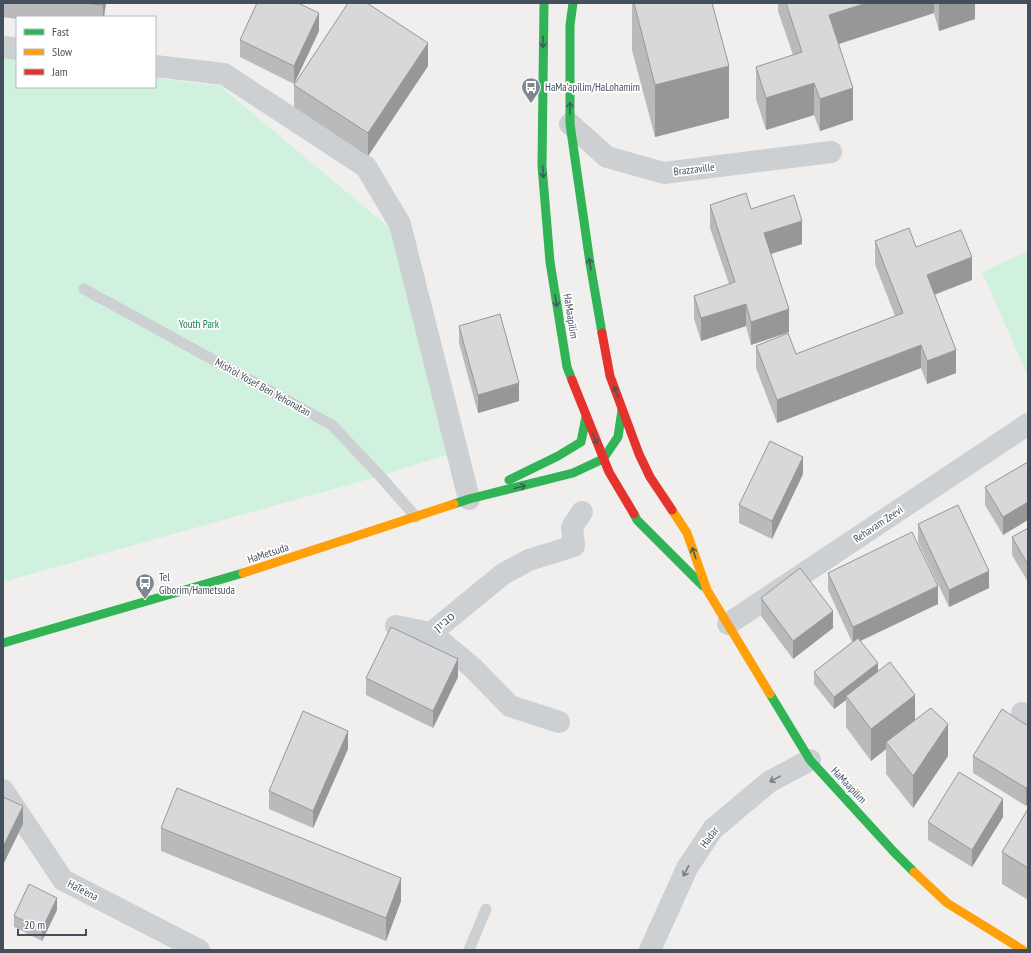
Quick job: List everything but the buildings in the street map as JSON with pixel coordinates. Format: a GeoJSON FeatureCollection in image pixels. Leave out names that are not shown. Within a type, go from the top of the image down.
{"type":"FeatureCollection","features":[{"type":"Feature","properties":{"kind":"street","name":"HaMaapilim"},"geometry":{"type":"LineString","coordinates":[[544,3],[542,166],[550,262],[567,367],[603,460],[637,520],[707,590]]}},
{"type":"Feature","properties":{"kind":"street","name":"HaMaapilim"},"geometry":{"type":"LineString","coordinates":[[573,3],[570,25],[570,124],[590,263],[610,376],[639,454],[650,477],[686,533],[707,590],[810,760],[893,851],[947,903],[1023,950]]}},
{"type":"Feature","properties":{"kind":"street"},"geometry":{"type":"LineString","coordinates":[[3,47],[16,49]]}},
{"type":"Feature","properties":{"kind":"street"},"geometry":{"type":"LineString","coordinates":[[156,66],[224,74],[366,167],[400,224],[469,499]]}},
{"type":"Feature","properties":{"kind":"street","name":"Brazzaville"},"geometry":{"type":"LineString","coordinates":[[570,124],[607,157],[664,173],[831,152]]}},
{"type":"Feature","properties":{"kind":"street"},"geometry":{"type":"LineString","coordinates":[[603,460],[618,437],[622,409]]}},
{"type":"Feature","properties":{"kind":"street","name":"HaMetsuda"},"geometry":{"type":"LineString","coordinates":[[469,499],[558,456],[581,442],[586,417]]}},
{"type":"Feature","properties":{"kind":"street","name":"Rehavam Zeevi"},"geometry":{"type":"LineString","coordinates":[[728,624],[1028,424]]}},
{"type":"Feature","properties":{"kind":"street","name":"HaMetsuda"},"geometry":{"type":"LineString","coordinates":[[3,643],[241,574],[469,499],[573,473],[603,460]]}},
{"type":"Feature","properties":{"kind":"street","name":"סביון"},"geometry":{"type":"LineString","coordinates":[[559,722],[510,706],[473,668],[431,633],[503,574],[529,560],[574,546],[572,527],[582,512]]}},
{"type":"Feature","properties":{"kind":"street"},"geometry":{"type":"LineString","coordinates":[[396,626],[431,633]]}},
{"type":"Feature","properties":{"kind":"street","name":"Hadar"},"geometry":{"type":"LineString","coordinates":[[650,950],[687,868],[713,829],[769,782],[810,760]]}},
{"type":"Feature","properties":{"kind":"street","name":"HaTe'ena"},"geometry":{"type":"LineString","coordinates":[[3,790],[63,880],[198,950]]}},
{"type":"Feature","properties":{"kind":"lane","name":"Mish'ol Yosef Ben Yehonatan"},"geometry":{"type":"LineString","coordinates":[[84,289],[332,425],[416,517]]}},
{"type":"Feature","properties":{"kind":"lane"},"geometry":{"type":"LineString","coordinates":[[469,950],[486,909]]}},
{"type":"Feature","properties":{"kind":"green space","name":"Youth Park"},"geometry":{"type":"Polygon","coordinates":[[[3,58],[16,60],[16,88],[156,88],[156,78],[220,86],[392,230],[456,452],[380,476],[3,582],[3,58]]]}},
{"type":"Feature","properties":{"kind":"green space"},"geometry":{"type":"Polygon","coordinates":[[[1028,251],[1028,376],[982,272],[1028,251]]]}},
{"type":"Feature","properties":{"kind":"traffic: fast"},"geometry":{"type":"LineString","coordinates":[[544,3],[542,166],[550,262],[567,367],[572,380]]}},
{"type":"Feature","properties":{"kind":"traffic: fast"},"geometry":{"type":"LineString","coordinates":[[573,3],[570,25],[570,124],[590,263],[602,333]]}},
{"type":"Feature","properties":{"kind":"traffic: fast"},"geometry":{"type":"LineString","coordinates":[[454,504],[573,473],[603,459],[618,437],[622,410]]}},
{"type":"Feature","properties":{"kind":"traffic: fast"},"geometry":{"type":"LineString","coordinates":[[509,480],[558,456],[581,442],[586,417]]}},
{"type":"Feature","properties":{"kind":"traffic: fast"},"geometry":{"type":"LineString","coordinates":[[634,514],[637,520],[703,586]]}},
{"type":"Feature","properties":{"kind":"traffic: fast"},"geometry":{"type":"LineString","coordinates":[[3,643],[243,573]]}},
{"type":"Feature","properties":{"kind":"traffic: fast"},"geometry":{"type":"LineString","coordinates":[[770,694],[810,760],[914,872]]}},
{"type":"Feature","properties":{"kind":"traffic: slow"},"geometry":{"type":"LineString","coordinates":[[243,573],[454,504]]}},
{"type":"Feature","properties":{"kind":"traffic: slow"},"geometry":{"type":"LineString","coordinates":[[672,510],[687,533],[707,590],[770,694]]}},
{"type":"Feature","properties":{"kind":"traffic: slow"},"geometry":{"type":"LineString","coordinates":[[914,872],[947,903],[1023,950]]}},
{"type":"Feature","properties":{"kind":"traffic: jam"},"geometry":{"type":"LineString","coordinates":[[602,333],[610,376],[639,454],[650,477],[672,510]]}},
{"type":"Feature","properties":{"kind":"traffic: jam"},"geometry":{"type":"LineString","coordinates":[[572,380],[609,472],[634,514]]}},
{"type":"Feature","properties":{"kind":"place","name":"HaMa'apilim/HaLohamim"},"geometry":{"type":"Point","coordinates":[531,104]}},
{"type":"Feature","properties":{"kind":"place","name":"Tel Giborim/Hametsuda"},"geometry":{"type":"Point","coordinates":[145,600]}}]}
